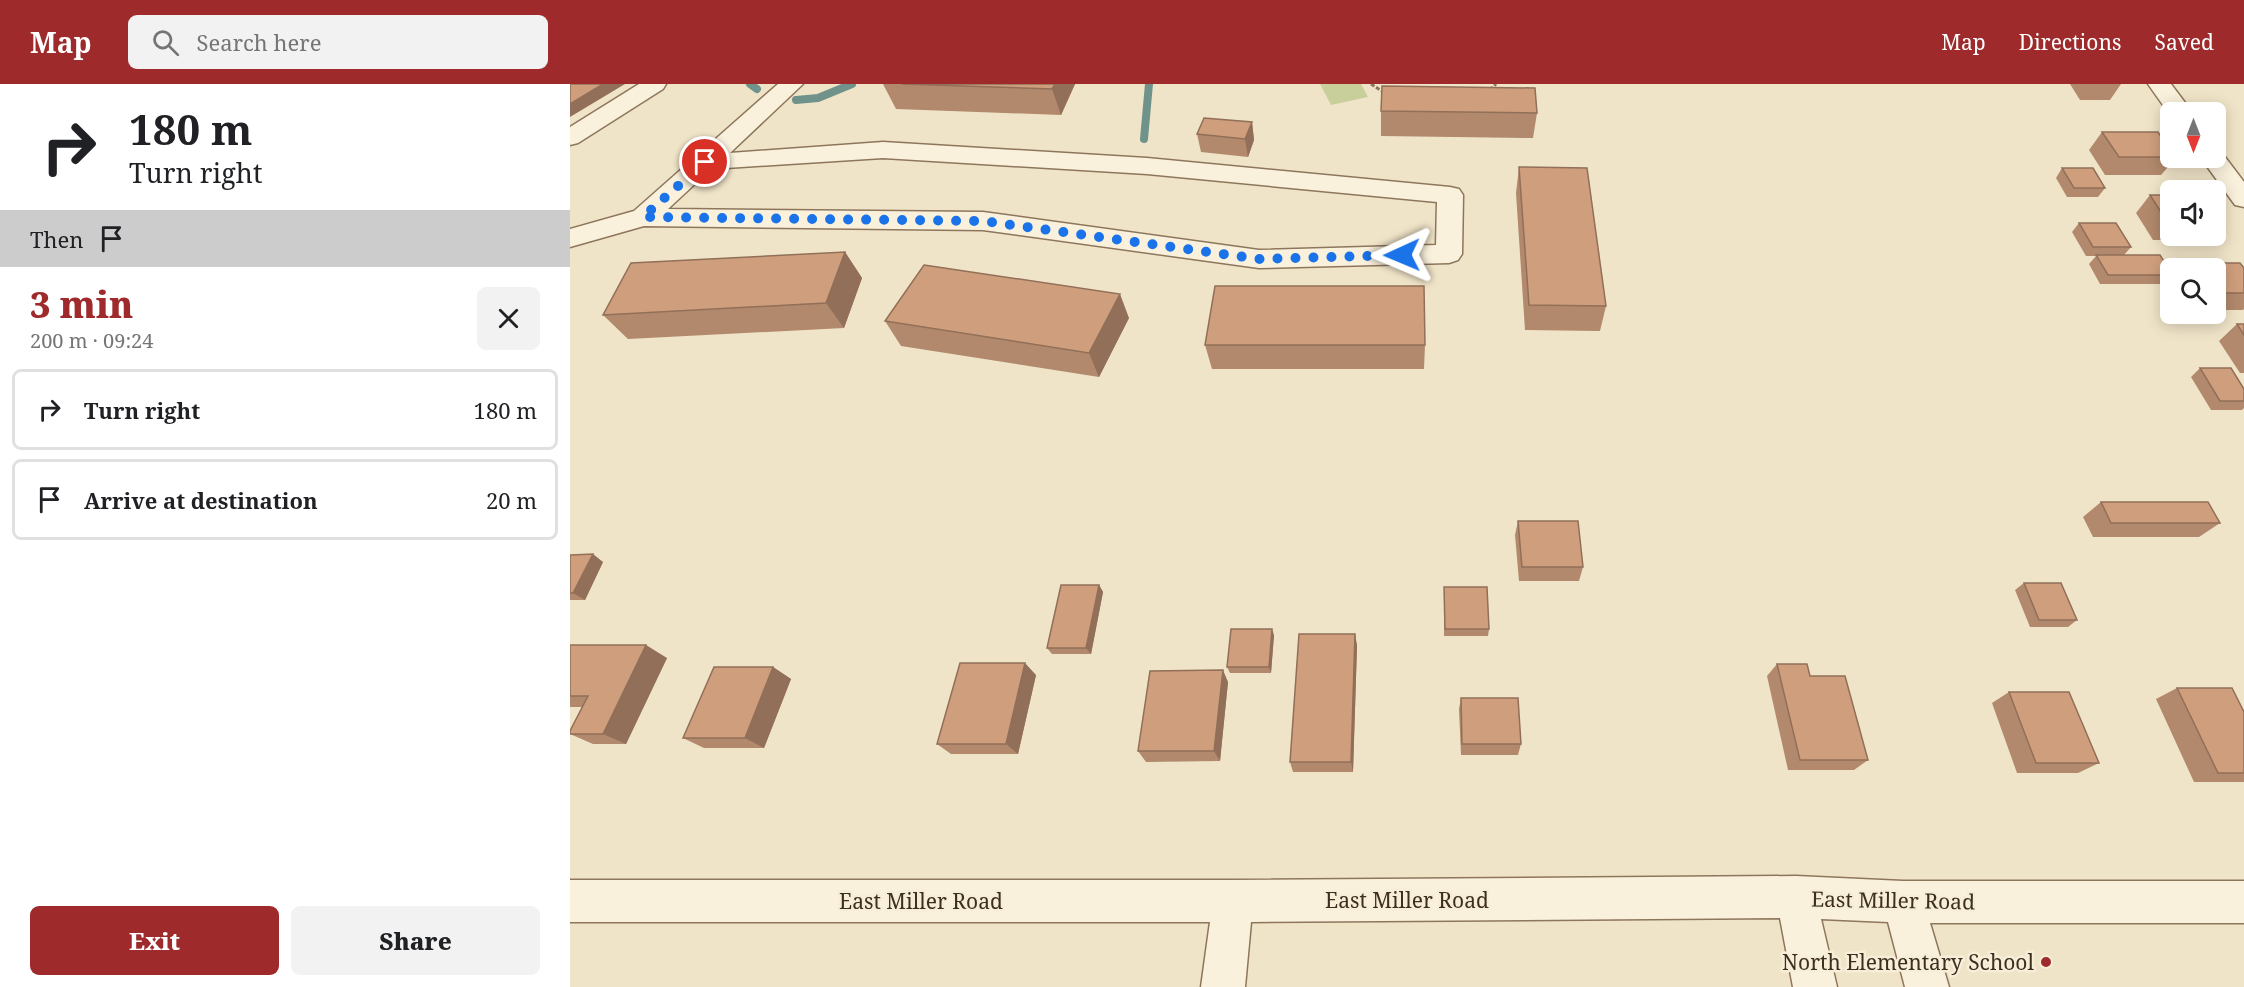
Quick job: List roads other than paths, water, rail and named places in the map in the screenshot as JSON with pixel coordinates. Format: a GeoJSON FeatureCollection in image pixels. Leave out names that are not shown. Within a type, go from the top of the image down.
{"type":"FeatureCollection","features":[{"type":"Feature","properties":{"kind":"street"},"geometry":{"type":"LineString","coordinates":[[570,138],[655,84]]}},
{"type":"Feature","properties":{"kind":"street"},"geometry":{"type":"LineString","coordinates":[[643,217],[792,84]]}},
{"type":"Feature","properties":{"kind":"street"},"geometry":{"type":"LineString","coordinates":[[2159,84],[2172,102]]}},
{"type":"Feature","properties":{"kind":"street"},"geometry":{"type":"LineString","coordinates":[[570,238],[643,217],[983,221],[1259,259],[1449,254],[1450,195],[1147,166],[884,150],[705,162]]}},
{"type":"Feature","properties":{"kind":"street"},"geometry":{"type":"LineString","coordinates":[[2221,168],[2244,199]]}},
{"type":"Feature","properties":{"kind":"street"},"geometry":{"type":"LineString","coordinates":[[1796,897],[1815,987]]}},
{"type":"Feature","properties":{"kind":"street","name":"East Miller Road"},"geometry":{"type":"LineString","coordinates":[[570,901],[1233,901],[1796,897],[1903,902],[2244,902]]}},
{"type":"Feature","properties":{"kind":"street"},"geometry":{"type":"LineString","coordinates":[[1223,987],[1233,901]]}},
{"type":"Feature","properties":{"kind":"street"},"geometry":{"type":"LineString","coordinates":[[1903,902],[1928,987]]}},
{"type":"Feature","properties":{"kind":"waterway"},"geometry":{"type":"LineString","coordinates":[[750,84],[757,89]]}},
{"type":"Feature","properties":{"kind":"waterway"},"geometry":{"type":"LineString","coordinates":[[796,100],[818,98],[852,84]]}},
{"type":"Feature","properties":{"kind":"waterway"},"geometry":{"type":"LineString","coordinates":[[1144,139],[1149,84]]}},
{"type":"Feature","properties":{"kind":"place","name":"North Elementary School"},"geometry":{"type":"Point","coordinates":[2046,962]}}]}
